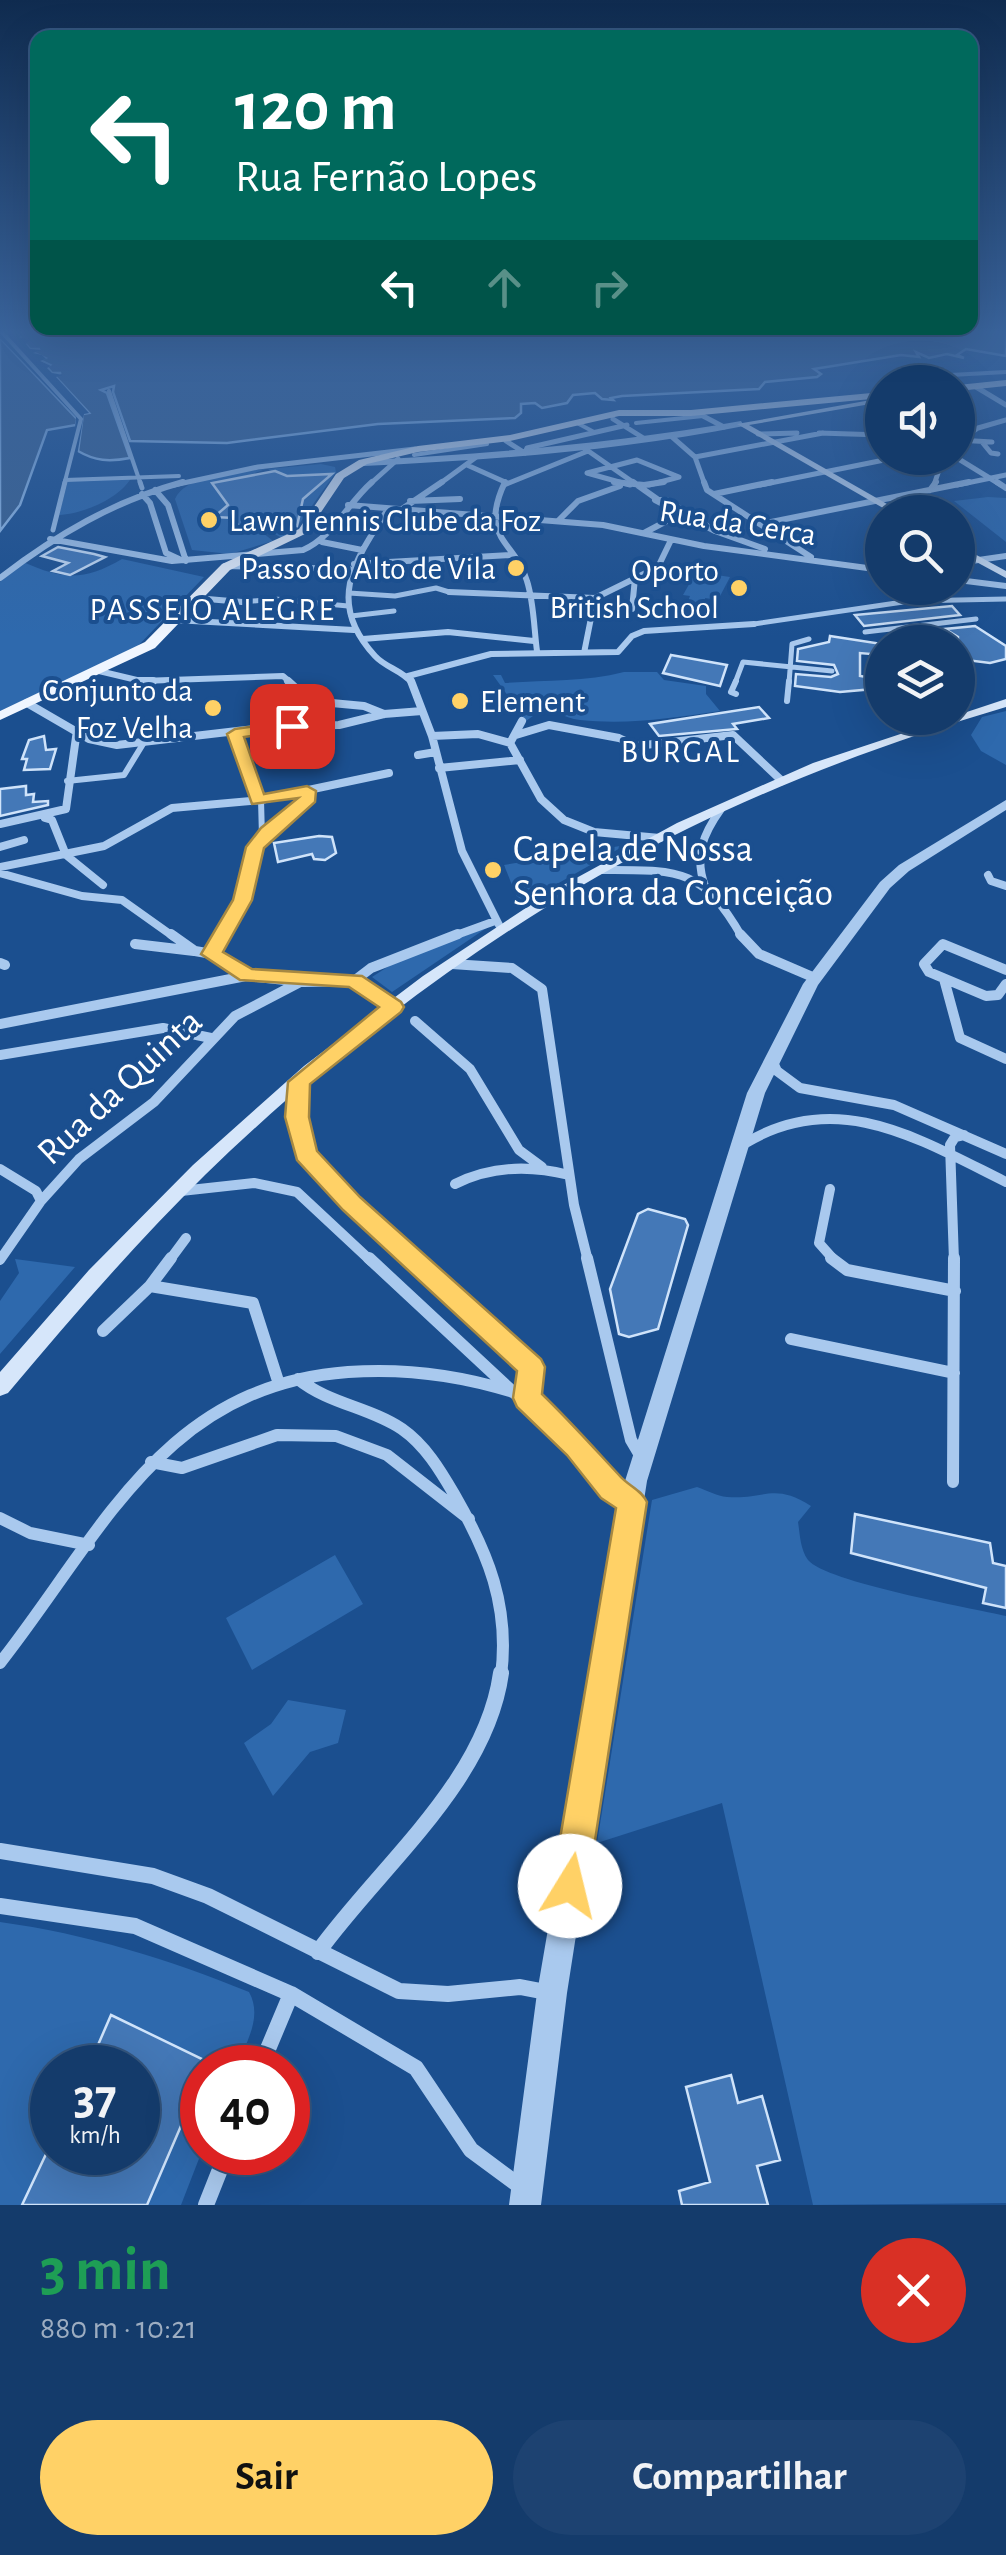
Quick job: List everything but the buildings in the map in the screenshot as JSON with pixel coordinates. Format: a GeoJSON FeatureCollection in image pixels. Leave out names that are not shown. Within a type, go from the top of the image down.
{"type":"FeatureCollection","features":[{"type":"Feature","properties":{"kind":"main road"},"geometry":{"type":"LineString","coordinates":[[0,716],[150,646],[226,566],[303,531],[343,472],[357,464],[537,432]]}},
{"type":"Feature","properties":{"kind":"main road"},"geometry":{"type":"LineString","coordinates":[[754,432],[865,495]]}},
{"type":"Feature","properties":{"kind":"main road"},"geometry":{"type":"LineString","coordinates":[[975,558],[1006,576]]}},
{"type":"Feature","properties":{"kind":"main road"},"geometry":{"type":"LineString","coordinates":[[975,712],[1003,705]]}},
{"type":"Feature","properties":{"kind":"main road"},"geometry":{"type":"LineString","coordinates":[[0,1386],[97,1274],[180,1191],[299,1082],[405,1014],[452,964],[499,925],[661,838],[782,781],[908,735]]}},
{"type":"Feature","properties":{"kind":"street"},"geometry":{"type":"LineString","coordinates":[[53,530],[76,432]]}},
{"type":"Feature","properties":{"kind":"street"},"geometry":{"type":"LineString","coordinates":[[124,432],[166,552],[186,561],[295,552],[322,542],[362,550]]}},
{"type":"Feature","properties":{"kind":"street"},"geometry":{"type":"LineString","coordinates":[[0,578],[50,538],[142,491],[221,471],[302,461],[419,454],[548,432]]}},
{"type":"Feature","properties":{"kind":"street"},"geometry":{"type":"LineString","coordinates":[[560,432],[657,499],[688,512],[716,531]]}},
{"type":"Feature","properties":{"kind":"street"},"geometry":{"type":"LineString","coordinates":[[525,452],[594,432]]}},
{"type":"Feature","properties":{"kind":"street"},"geometry":{"type":"LineString","coordinates":[[636,432],[646,439]]}},
{"type":"Feature","properties":{"kind":"street"},"geometry":{"type":"LineString","coordinates":[[357,464],[419,454],[471,462],[695,432]]}},
{"type":"Feature","properties":{"kind":"street"},"geometry":{"type":"LineString","coordinates":[[695,458],[823,433]]}},
{"type":"Feature","properties":{"kind":"street"},"geometry":{"type":"LineString","coordinates":[[540,434],[552,442]]}},
{"type":"Feature","properties":{"kind":"street"},"geometry":{"type":"LineString","coordinates":[[758,434],[865,434]]}},
{"type":"Feature","properties":{"kind":"street"},"geometry":{"type":"LineString","coordinates":[[671,436],[695,458],[705,487],[816,559]]}},
{"type":"Feature","properties":{"kind":"street"},"geometry":{"type":"LineString","coordinates":[[506,440],[525,452]]}},
{"type":"Feature","properties":{"kind":"street"},"geometry":{"type":"LineString","coordinates":[[975,441],[992,442]]}},
{"type":"Feature","properties":{"kind":"street"},"geometry":{"type":"LineString","coordinates":[[982,442],[991,453],[998,454]]}},
{"type":"Feature","properties":{"kind":"street"},"geometry":{"type":"LineString","coordinates":[[536,652],[532,594],[525,572],[501,542],[494,505],[505,482],[583,447]]}},
{"type":"Feature","properties":{"kind":"street"},"geometry":{"type":"LineString","coordinates":[[322,542],[348,505],[398,460]]}},
{"type":"Feature","properties":{"kind":"street"},"geometry":{"type":"LineString","coordinates":[[621,486],[587,474],[637,460],[678,476],[700,476]]}},
{"type":"Feature","properties":{"kind":"street"},"geometry":{"type":"LineString","coordinates":[[302,461],[335,463],[345,467],[343,472]]}},
{"type":"Feature","properties":{"kind":"street"},"geometry":{"type":"LineString","coordinates":[[471,462],[505,482]]}},
{"type":"Feature","properties":{"kind":"street"},"geometry":{"type":"LineString","coordinates":[[402,509],[471,462]]}},
{"type":"Feature","properties":{"kind":"street"},"geometry":{"type":"LineString","coordinates":[[714,494],[865,464]]}},
{"type":"Feature","properties":{"kind":"street"},"geometry":{"type":"LineString","coordinates":[[975,469],[1006,488]]}},
{"type":"Feature","properties":{"kind":"street"},"geometry":{"type":"LineString","coordinates":[[930,490],[941,475]]}},
{"type":"Feature","properties":{"kind":"street"},"geometry":{"type":"LineString","coordinates":[[905,495],[1006,475]]}},
{"type":"Feature","properties":{"kind":"street"},"geometry":{"type":"LineString","coordinates":[[65,480],[179,476]]}},
{"type":"Feature","properties":{"kind":"street"},"geometry":{"type":"LineString","coordinates":[[559,520],[578,501],[621,486],[656,485],[678,476]]}},
{"type":"Feature","properties":{"kind":"street"},"geometry":{"type":"LineString","coordinates":[[155,490],[168,505],[186,561]]}},
{"type":"Feature","properties":{"kind":"street"},"geometry":{"type":"LineString","coordinates":[[410,501],[460,499]]}},
{"type":"Feature","properties":{"kind":"street"},"geometry":{"type":"LineString","coordinates":[[657,499],[656,503],[678,515],[785,555]]}},
{"type":"Feature","properties":{"kind":"street"},"geometry":{"type":"LineString","coordinates":[[760,524],[865,503]]}},
{"type":"Feature","properties":{"kind":"street","name":"Rua da Cerca"},"geometry":{"type":"LineString","coordinates":[[348,505],[559,520],[865,567]]}},
{"type":"Feature","properties":{"kind":"street"},"geometry":{"type":"LineString","coordinates":[[354,981],[371,968],[407,952],[499,925],[462,851],[432,736],[408,676],[377,658],[354,630],[348,606],[352,566],[388,509]]}},
{"type":"Feature","properties":{"kind":"street"},"geometry":{"type":"LineString","coordinates":[[644,533],[688,512]]}},
{"type":"Feature","properties":{"kind":"street"},"geometry":{"type":"LineString","coordinates":[[50,538],[139,557],[226,566],[352,566],[511,555]]}},
{"type":"Feature","properties":{"kind":"street"},"geometry":{"type":"LineString","coordinates":[[349,593],[394,596],[436,588],[449,592],[595,598],[658,567],[671,540]]}},
{"type":"Feature","properties":{"kind":"street"},"geometry":{"type":"LineString","coordinates":[[975,561],[1006,556]]}},
{"type":"Feature","properties":{"kind":"street"},"geometry":{"type":"LineString","coordinates":[[632,609],[635,578]]}},
{"type":"Feature","properties":{"kind":"street"},"geometry":{"type":"LineString","coordinates":[[975,582],[1006,586]]}},
{"type":"Feature","properties":{"kind":"street"},"geometry":{"type":"LineString","coordinates":[[408,676],[480,656],[618,652],[632,636],[644,631],[754,624],[932,597],[1006,599]]}},
{"type":"Feature","properties":{"kind":"street"},"geometry":{"type":"LineString","coordinates":[[196,598],[242,602],[275,599],[348,606]]}},
{"type":"Feature","properties":{"kind":"street"},"geometry":{"type":"LineString","coordinates":[[584,653],[595,598]]}},
{"type":"Feature","properties":{"kind":"street"},"geometry":{"type":"LineString","coordinates":[[351,616],[394,611]]}},
{"type":"Feature","properties":{"kind":"street"},"geometry":{"type":"LineString","coordinates":[[921,625],[976,618]]}},
{"type":"Feature","properties":{"kind":"street"},"geometry":{"type":"LineString","coordinates":[[174,620],[354,630]]}},
{"type":"Feature","properties":{"kind":"street"},"geometry":{"type":"LineString","coordinates":[[363,639],[410,633],[483,633],[534,641]]}},
{"type":"Feature","properties":{"kind":"street"},"geometry":{"type":"LineString","coordinates":[[787,701],[792,644],[810,639]]}},
{"type":"Feature","properties":{"kind":"street"},"geometry":{"type":"LineString","coordinates":[[732,654],[742,662],[832,670]]}},
{"type":"Feature","properties":{"kind":"street"},"geometry":{"type":"LineString","coordinates":[[736,694],[730,692],[742,662]]}},
{"type":"Feature","properties":{"kind":"street"},"geometry":{"type":"LineString","coordinates":[[99,670],[141,681],[283,676],[300,695],[314,703],[364,706],[384,714]]}},
{"type":"Feature","properties":{"kind":"street"},"geometry":{"type":"LineString","coordinates":[[27,703],[88,739],[109,744],[143,744],[280,726],[344,725],[384,714],[422,711]]}},
{"type":"Feature","properties":{"kind":"street"},"geometry":{"type":"LineString","coordinates":[[522,721],[513,739],[520,760],[542,799],[562,818],[616,836],[661,838]]}},
{"type":"Feature","properties":{"kind":"street"},"geometry":{"type":"LineString","coordinates":[[432,736],[459,733],[513,739],[549,726],[639,746],[728,734],[736,736],[782,781]]}},
{"type":"Feature","properties":{"kind":"street"},"geometry":{"type":"LineString","coordinates":[[0,824],[66,809],[76,730]]}},
{"type":"Feature","properties":{"kind":"street"},"geometry":{"type":"LineString","coordinates":[[235,734],[260,800],[262,837]]}},
{"type":"Feature","properties":{"kind":"street"},"geometry":{"type":"LineString","coordinates":[[67,781],[124,776],[143,744]]}},
{"type":"Feature","properties":{"kind":"street"},"geometry":{"type":"LineString","coordinates":[[418,754],[436,752]]}},
{"type":"Feature","properties":{"kind":"street"},"geometry":{"type":"LineString","coordinates":[[439,768],[520,760]]}},
{"type":"Feature","properties":{"kind":"street"},"geometry":{"type":"LineString","coordinates":[[0,870],[112,842],[172,808],[260,800],[388,774]]}},
{"type":"Feature","properties":{"kind":"street"},"geometry":{"type":"LineString","coordinates":[[212,954],[242,900],[255,847],[306,802],[307,791]]}},
{"type":"Feature","properties":{"kind":"street"},"geometry":{"type":"LineString","coordinates":[[526,2198],[552,1992],[632,1502],[642,1458],[740,1148],[771,1058],[815,978],[856,919],[894,877],[1006,804]]}},
{"type":"Feature","properties":{"kind":"street"},"geometry":{"type":"LineString","coordinates":[[706,887],[699,870],[699,846],[722,810]]}},
{"type":"Feature","properties":{"kind":"street"},"geometry":{"type":"LineString","coordinates":[[39,818],[52,820],[66,855],[195,951]]}},
{"type":"Feature","properties":{"kind":"street"},"geometry":{"type":"LineString","coordinates":[[0,848],[24,840]]}},
{"type":"Feature","properties":{"kind":"street"},"geometry":{"type":"LineString","coordinates":[[0,870],[82,896],[122,900]]}},
{"type":"Feature","properties":{"kind":"street"},"geometry":{"type":"LineString","coordinates":[[602,870],[666,872],[706,887],[725,905],[750,948],[772,962],[815,978]]}},
{"type":"Feature","properties":{"kind":"street"},"geometry":{"type":"LineString","coordinates":[[988,875],[991,881],[1006,886]]}},
{"type":"Feature","properties":{"kind":"street"},"geometry":{"type":"LineString","coordinates":[[82,896],[103,884]]}},
{"type":"Feature","properties":{"kind":"street"},"geometry":{"type":"LineString","coordinates":[[134,944],[212,954],[248,976]]}},
{"type":"Feature","properties":{"kind":"street"},"geometry":{"type":"LineString","coordinates":[[1006,970],[943,944],[924,964],[929,972],[990,997],[998,995],[1006,984]]}},
{"type":"Feature","properties":{"kind":"street"},"geometry":{"type":"LineString","coordinates":[[452,964],[486,962],[514,967],[542,989],[569,1175],[630,1440],[642,1458]]}},
{"type":"Feature","properties":{"kind":"street"},"geometry":{"type":"LineString","coordinates":[[0,1024],[248,976],[354,981],[405,1014],[470,1069],[519,1150],[542,1167],[569,1175]]}},
{"type":"Feature","properties":{"kind":"street"},"geometry":{"type":"LineString","coordinates":[[944,979],[960,1038],[1006,1059]]}},
{"type":"Feature","properties":{"kind":"street","name":"Rua da Quinta"},"geometry":{"type":"LineString","coordinates":[[0,1260],[41,1201],[79,1159],[173,1085],[211,1038],[236,1016],[302,981]]}},
{"type":"Feature","properties":{"kind":"street"},"geometry":{"type":"LineString","coordinates":[[0,1055],[164,1028],[211,1038]]}},
{"type":"Feature","properties":{"kind":"street"},"geometry":{"type":"LineString","coordinates":[[771,1058],[777,1071],[800,1088],[894,1105],[1006,1154]]}},
{"type":"Feature","properties":{"kind":"street"},"geometry":{"type":"LineString","coordinates":[[299,1082],[298,1132],[311,1163],[531,1367],[527,1398]]}},
{"type":"Feature","properties":{"kind":"street"},"geometry":{"type":"LineString","coordinates":[[740,1148],[759,1133],[785,1123],[833,1118],[882,1127],[1006,1182]]}},
{"type":"Feature","properties":{"kind":"street"},"geometry":{"type":"LineString","coordinates":[[954,1482],[955,1290],[950,1146],[955,1137],[964,1135]]}},
{"type":"Feature","properties":{"kind":"street"},"geometry":{"type":"LineString","coordinates":[[455,1184],[470,1176],[542,1167]]}},
{"type":"Feature","properties":{"kind":"street"},"geometry":{"type":"LineString","coordinates":[[0,1169],[36,1191],[41,1201]]}},
{"type":"Feature","properties":{"kind":"street"},"geometry":{"type":"LineString","coordinates":[[180,1191],[243,1181],[297,1192],[512,1392]]}},
{"type":"Feature","properties":{"kind":"street"},"geometry":{"type":"LineString","coordinates":[[830,1190],[819,1243],[838,1266],[955,1290]]}},
{"type":"Feature","properties":{"kind":"street"},"geometry":{"type":"LineString","coordinates":[[103,1331],[150,1286],[186,1238]]}},
{"type":"Feature","properties":{"kind":"street"},"geometry":{"type":"LineString","coordinates":[[150,1286],[253,1303],[279,1384]]}},
{"type":"Feature","properties":{"kind":"street"},"geometry":{"type":"LineString","coordinates":[[791,1339],[954,1372]]}},
{"type":"Feature","properties":{"kind":"street"},"geometry":{"type":"LineString","coordinates":[[0,1663],[151,1462],[194,1422],[222,1405],[279,1384],[342,1372],[420,1370],[460,1376],[512,1392],[527,1398],[577,1446],[612,1489],[632,1502]]}},
{"type":"Feature","properties":{"kind":"street"},"geometry":{"type":"LineString","coordinates":[[298,1380],[308,1390],[382,1415],[419,1443],[463,1503],[498,1573],[505,1609],[506,1648],[482,1740],[459,1779],[355,1899],[318,1952]]}},
{"type":"Feature","properties":{"kind":"street"},"geometry":{"type":"LineString","coordinates":[[151,1462],[171,1469],[279,1434],[333,1436],[387,1454],[411,1470],[452,1510],[470,1520]]}},
{"type":"Feature","properties":{"kind":"street"},"geometry":{"type":"LineString","coordinates":[[0,1518],[30,1533],[89,1545]]}},
{"type":"Feature","properties":{"kind":"street"},"geometry":{"type":"LineString","coordinates":[[0,1851],[154,1876],[208,1896],[399,1991],[448,1994],[520,1988],[552,1992]]}},
{"type":"Feature","properties":{"kind":"street"},"geometry":{"type":"LineString","coordinates":[[0,1906],[135,1926],[291,1994],[416,2068],[471,2150],[526,2198]]}},
{"type":"Feature","properties":{"kind":"street"},"geometry":{"type":"LineString","coordinates":[[270,2045],[291,1994]]}},
{"type":"Feature","properties":{"kind":"street"},"geometry":{"type":"LineString","coordinates":[[206,2205],[218,2175]]}},
{"type":"Feature","properties":{"kind":"shaded area"},"geometry":{"type":"Polygon","coordinates":[[[0,432],[46,432],[20,505],[0,531],[0,432]]]}},
{"type":"Feature","properties":{"kind":"shaded area"},"geometry":{"type":"Polygon","coordinates":[[[81,432],[121,432],[130,458],[109,460],[78,451],[81,432]]]}},
{"type":"Feature","properties":{"kind":"shaded area"},"geometry":{"type":"Polygon","coordinates":[[[127,432],[315,432],[227,443],[130,441],[127,432]]]}},
{"type":"Feature","properties":{"kind":"shaded area"},"geometry":{"type":"Polygon","coordinates":[[[321,464],[335,467],[336,472],[298,525],[303,495],[332,475],[280,476],[268,469],[321,464]]]}},
{"type":"Feature","properties":{"kind":"shaded area","name":"Lawn Tennis Clube da Foz"},"geometry":{"type":"Polygon","coordinates":[[[266,469],[229,482],[214,482],[228,505],[215,516],[234,518],[240,529],[253,525],[273,541],[230,554],[192,550],[175,499],[181,491],[202,479],[266,469]]]}},
{"type":"Feature","properties":{"kind":"shaded area"},"geometry":{"type":"Polygon","coordinates":[[[131,478],[99,504],[59,515],[68,481],[131,478]]]}},
{"type":"Feature","properties":{"kind":"shaded area"},"geometry":{"type":"Polygon","coordinates":[[[1006,498],[1006,542],[975,518],[975,499],[1006,498]]]}},
{"type":"Feature","properties":{"kind":"shaded area"},"geometry":{"type":"Polygon","coordinates":[[[256,524],[298,526],[282,538],[256,524]]]}},
{"type":"Feature","properties":{"kind":"shaded area"},"geometry":{"type":"Polygon","coordinates":[[[122,559],[204,577],[136,648],[0,711],[0,582],[23,562],[74,576],[122,559]]]}},
{"type":"Feature","properties":{"kind":"shaded area"},"geometry":{"type":"Polygon","coordinates":[[[696,572],[730,577],[718,600],[705,598],[706,609],[686,606],[690,596],[683,595],[696,572]]]}},
{"type":"Feature","properties":{"kind":"shaded area"},"geometry":{"type":"Polygon","coordinates":[[[657,672],[664,680],[706,686],[706,694],[720,711],[615,722],[573,719],[529,708],[533,716],[526,721],[493,675],[501,675],[505,683],[657,672]]]}},
{"type":"Feature","properties":{"kind":"shaded area"},"geometry":{"type":"Polygon","coordinates":[[[1006,711],[1006,765],[981,751],[971,735],[975,735],[982,717],[1006,711]]]}},
{"type":"Feature","properties":{"kind":"shaded area"},"geometry":{"type":"Polygon","coordinates":[[[620,846],[520,905],[504,865],[620,846]]]}},
{"type":"Feature","properties":{"kind":"shaded area"},"geometry":{"type":"Polygon","coordinates":[[[488,927],[392,992],[372,977],[392,964],[488,927]]]}},
{"type":"Feature","properties":{"kind":"shaded area"},"geometry":{"type":"Polygon","coordinates":[[[15,1259],[75,1267],[0,1354],[0,1301],[19,1273],[15,1259]]]}},
{"type":"Feature","properties":{"kind":"shaded area"},"geometry":{"type":"Polygon","coordinates":[[[697,1487],[727,1497],[778,1493],[798,1499],[811,1506],[798,1522],[803,1551],[820,1568],[869,1585],[1006,1616],[1006,2203],[813,2205],[722,1803],[597,1843],[652,1500],[697,1487]]]}},
{"type":"Feature","properties":{"kind":"shaded area"},"geometry":{"type":"Polygon","coordinates":[[[335,1555],[363,1604],[252,1670],[226,1618],[335,1555]]]}},
{"type":"Feature","properties":{"kind":"shaded area"},"geometry":{"type":"Polygon","coordinates":[[[288,1700],[346,1710],[338,1743],[310,1752],[273,1796],[244,1743],[271,1724],[288,1700]]]}},
{"type":"Feature","properties":{"kind":"shaded area"},"geometry":{"type":"Polygon","coordinates":[[[0,1922],[127,1949],[249,1992],[254,2020],[245,2045],[180,2045],[180,2175],[193,2175],[181,2205],[0,2205],[0,1922]]]}},
{"type":"Feature","properties":{"kind":"pier"},"geometry":{"type":"Polygon","coordinates":[[[75,432],[81,432],[77,456],[73,451],[75,432]]]}},
{"type":"Feature","properties":{"kind":"place","name":"Lawn Tennis Clube da Foz"},"geometry":{"type":"Point","coordinates":[209,520]}},
{"type":"Feature","properties":{"kind":"place","name":"Passo do Alto de Vila"},"geometry":{"type":"Point","coordinates":[516,568]}},
{"type":"Feature","properties":{"kind":"place","name":"Oporto British School"},"geometry":{"type":"Point","coordinates":[739,588]}},
{"type":"Feature","properties":{"kind":"place","name":"Element"},"geometry":{"type":"Point","coordinates":[460,701]}},
{"type":"Feature","properties":{"kind":"place","name":"Conjunto da Foz Velha"},"geometry":{"type":"Point","coordinates":[213,708]}},
{"type":"Feature","properties":{"kind":"place","name":"Capela de Nossa Senhora da Conceição"},"geometry":{"type":"Point","coordinates":[493,870]}},
{"type":"Feature","properties":{"kind":"district","name":"PASSEIO ALEGRE"},"geometry":{"type":"Point","coordinates":[213,609]}},
{"type":"Feature","properties":{"kind":"district","name":"BURGAL"},"geometry":{"type":"Point","coordinates":[681,751]}},
{"type":"Feature","properties":{"kind":"route"},"geometry":{"type":"LineString","coordinates":[[292,726],[235,734],[258,800],[307,791],[308,796],[255,847],[242,900],[212,954],[248,976],[304,982],[354,981],[393,1007],[299,1082],[298,1132],[306,1154],[352,1204],[531,1367],[527,1398],[577,1446],[612,1489],[632,1502],[570,1886]]}}]}
